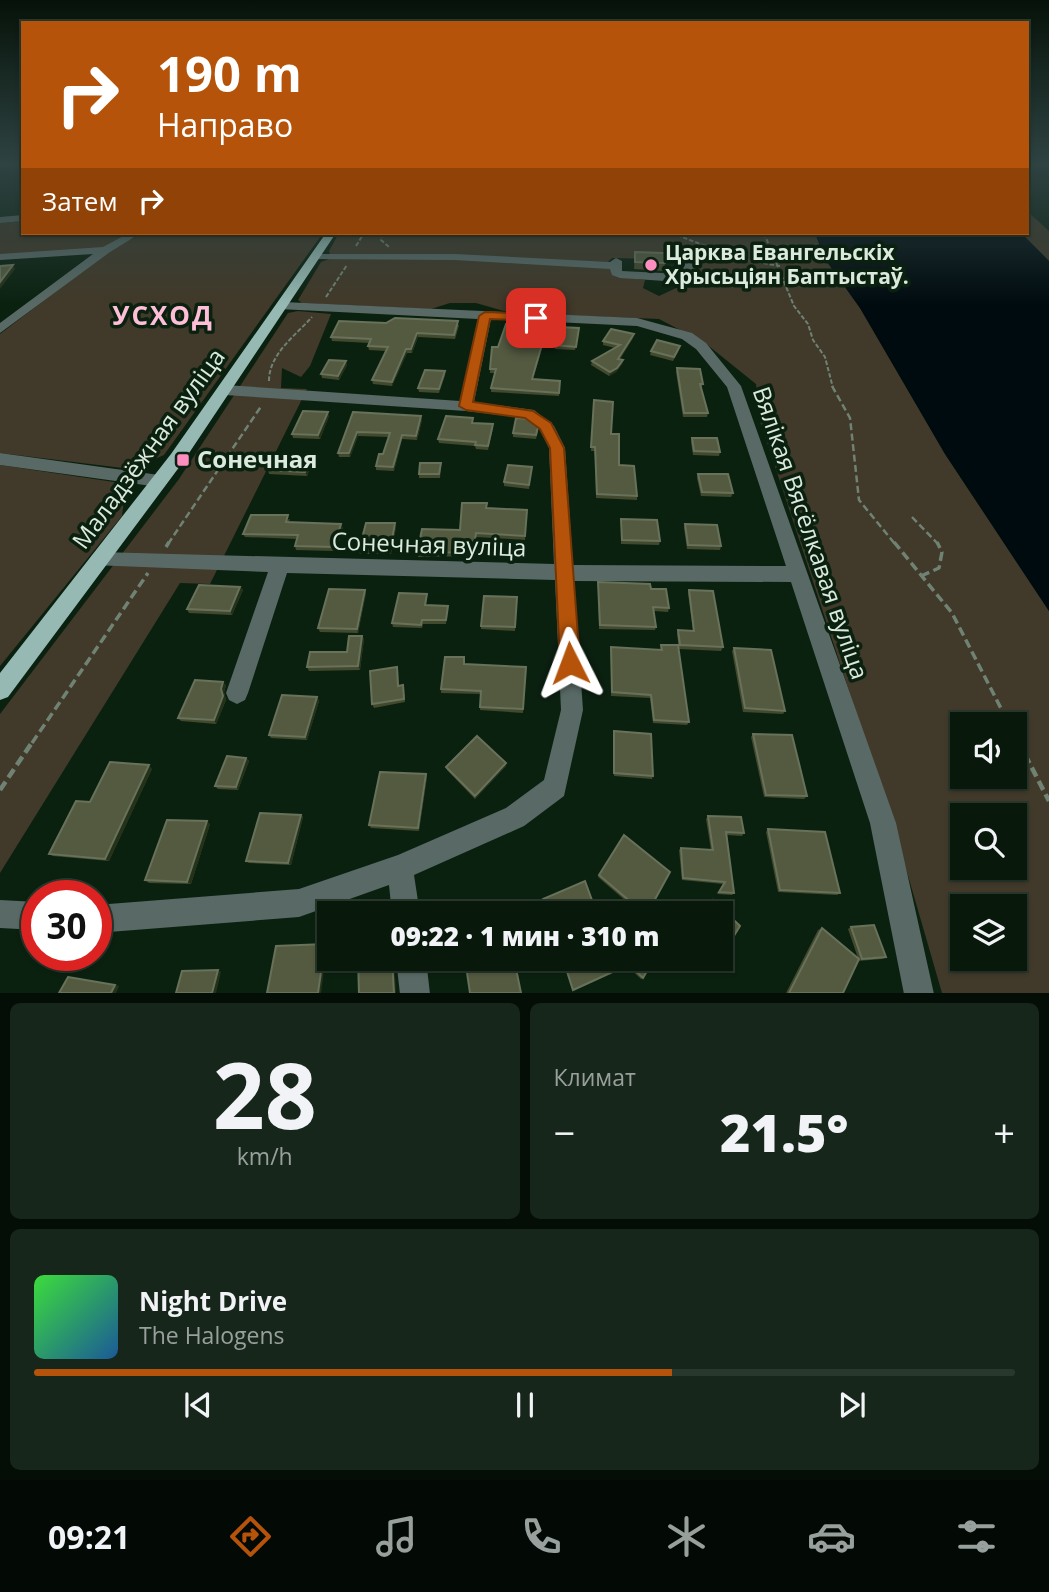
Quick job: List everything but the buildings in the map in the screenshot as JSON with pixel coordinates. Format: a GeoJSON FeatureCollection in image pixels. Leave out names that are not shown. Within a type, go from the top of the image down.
{"type":"FeatureCollection","features":[{"type":"Feature","properties":{"kind":"main road","name":"Маладзёжная вуліца"},"geometry":{"type":"LineString","coordinates":[[0,690],[225,390],[330,235]]}},
{"type":"Feature","properties":{"kind":"street"},"geometry":{"type":"LineString","coordinates":[[0,220],[21,218]]}},
{"type":"Feature","properties":{"kind":"street"},"geometry":{"type":"LineString","coordinates":[[0,329],[106,250],[132,235]]}},
{"type":"Feature","properties":{"kind":"street"},"geometry":{"type":"LineString","coordinates":[[0,257],[106,250]]}},
{"type":"Feature","properties":{"kind":"street"},"geometry":{"type":"LineString","coordinates":[[315,257],[455,257],[616,263],[616,272],[632,276],[680,278],[687,276],[691,265],[689,261]]}},
{"type":"Feature","properties":{"kind":"street","name":"Вялікая Вясёлкавая вуліца"},"geometry":{"type":"LineString","coordinates":[[283,306],[637,322],[672,330],[701,345],[734,386],[883,823],[919,993]]}},
{"type":"Feature","properties":{"kind":"street"},"geometry":{"type":"LineString","coordinates":[[466,406],[485,316]]}},
{"type":"Feature","properties":{"kind":"street"},"geometry":{"type":"LineString","coordinates":[[112,918],[299,903],[400,867],[515,817],[555,787],[572,710],[557,448],[546,426],[528,414],[466,406],[225,390]]}},
{"type":"Feature","properties":{"kind":"street"},"geometry":{"type":"LineString","coordinates":[[0,459],[159,481]]}},
{"type":"Feature","properties":{"kind":"street","name":"Сонечная вуліца"},"geometry":{"type":"LineString","coordinates":[[99,560],[564,573],[799,574]]}},
{"type":"Feature","properties":{"kind":"street"},"geometry":{"type":"LineString","coordinates":[[237,693],[280,565]]}},
{"type":"Feature","properties":{"kind":"street"},"geometry":{"type":"LineString","coordinates":[[400,867],[404,901]]}},
{"type":"Feature","properties":{"kind":"street"},"geometry":{"type":"LineString","coordinates":[[0,914],[21,915]]}},
{"type":"Feature","properties":{"kind":"street"},"geometry":{"type":"LineString","coordinates":[[412,971],[415,993]]}},
{"type":"Feature","properties":{"kind":"path"},"geometry":{"type":"LineString","coordinates":[[677,235],[723,256],[757,265],[780,266]]}},
{"type":"Feature","properties":{"kind":"path"},"geometry":{"type":"LineString","coordinates":[[765,235],[780,266],[794,306],[808,324],[813,340],[825,357],[829,381],[850,418],[859,500],[952,613],[1003,712]]}},
{"type":"Feature","properties":{"kind":"path"},"geometry":{"type":"LineString","coordinates":[[0,790],[271,393]]}},
{"type":"Feature","properties":{"kind":"path"},"geometry":{"type":"LineString","coordinates":[[912,517],[940,544],[942,560],[939,568],[921,576]]}},
{"type":"Feature","properties":{"kind":"path"},"geometry":{"type":"LineString","coordinates":[[1027,759],[1049,802]]}},
{"type":"Feature","properties":{"kind":"shaded area"},"geometry":{"type":"Polygon","coordinates":[[[1029,213],[1049,231],[1049,261],[1023,235],[1029,235],[1029,213]]]}},
{"type":"Feature","properties":{"kind":"shaded area"},"geometry":{"type":"Polygon","coordinates":[[[21,221],[21,235],[126,235],[103,248],[0,255],[0,223],[21,221]]]}},
{"type":"Feature","properties":{"kind":"shaded area"},"geometry":{"type":"Polygon","coordinates":[[[139,235],[322,235],[164,455],[131,469],[0,453],[0,334],[110,250],[139,235]]]}},
{"type":"Feature","properties":{"kind":"shaded area"},"geometry":{"type":"Polygon","coordinates":[[[338,235],[816,235],[825,259],[860,308],[945,454],[1049,611],[1049,993],[942,993],[893,824],[759,418],[756,384],[705,343],[659,319],[511,313],[476,303],[450,303],[431,309],[302,303],[298,300],[321,262],[329,259],[456,258],[610,268],[619,277],[645,280],[643,288],[659,296],[676,288],[725,287],[716,274],[697,271],[700,263],[708,262],[707,254],[696,254],[698,260],[612,258],[608,262],[330,254],[329,251],[338,235]]]}},
{"type":"Feature","properties":{"kind":"shaded area"},"geometry":{"type":"Polygon","coordinates":[[[816,235],[1023,235],[1049,261],[1049,611],[945,454],[860,308],[825,259],[816,235]]]}},
{"type":"Feature","properties":{"kind":"shaded area"},"geometry":{"type":"Polygon","coordinates":[[[298,311],[331,314],[310,366],[301,377],[282,368],[281,388],[307,389],[210,584],[180,583],[0,873],[0,714],[179,479],[288,313],[298,311]]]}},
{"type":"Feature","properties":{"kind":"shaded area"},"geometry":{"type":"Polygon","coordinates":[[[0,465],[114,482],[121,488],[119,499],[124,501],[122,516],[0,666],[0,465]]]}},
{"type":"Feature","properties":{"kind":"place","name":"Царква Евангельскіх Хрысьціян Баптыстаў."},"geometry":{"type":"Point","coordinates":[651,265]}},
{"type":"Feature","properties":{"kind":"place","name":"Сонечная"},"geometry":{"type":"Point","coordinates":[183,460]}},
{"type":"Feature","properties":{"kind":"district","name":"УСХОД"},"geometry":{"type":"Point","coordinates":[163,316]}},
{"type":"Feature","properties":{"kind":"route"},"geometry":{"type":"LineString","coordinates":[[536,318],[485,316],[466,406],[528,414],[546,426],[557,448],[570,663]]}}]}
